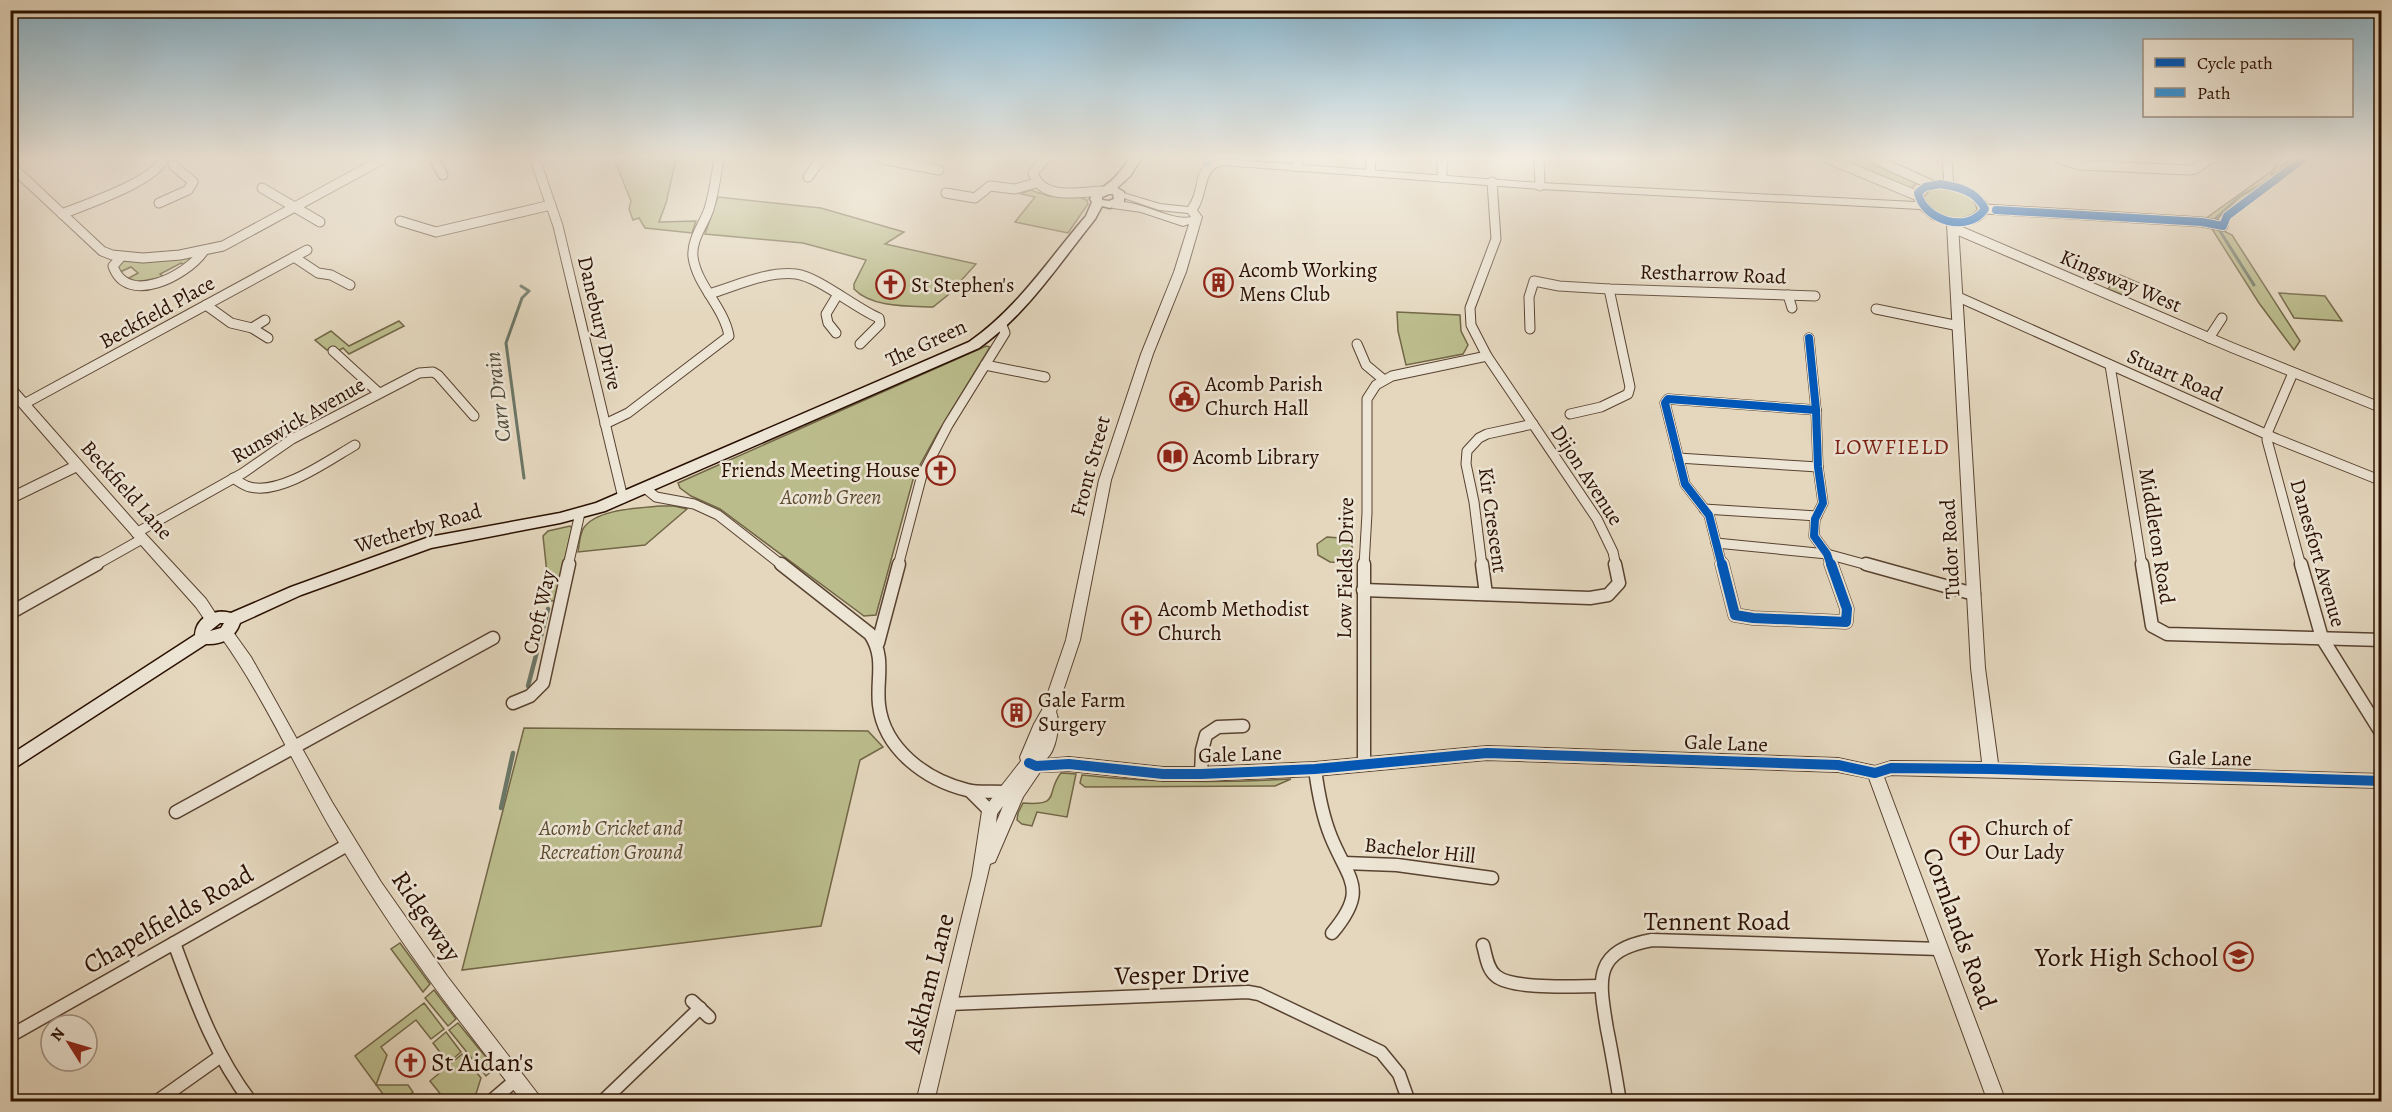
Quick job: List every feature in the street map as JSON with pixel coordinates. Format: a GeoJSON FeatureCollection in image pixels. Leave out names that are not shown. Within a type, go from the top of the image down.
{"type":"FeatureCollection","features":[{"type":"Feature","properties":{"kind":"main road"},"geometry":{"type":"LineString","coordinates":[[1002,325],[1026,300],[1096,211]]}},
{"type":"Feature","properties":{"kind":"main road","name":"The Green"},"geometry":{"type":"LineString","coordinates":[[623,498],[949,357],[974,345],[1002,325]]}},
{"type":"Feature","properties":{"kind":"main road","name":"Wetherby Road"},"geometry":{"type":"LineString","coordinates":[[229,626],[296,591],[429,543],[580,513],[623,498]]}},
{"type":"Feature","properties":{"kind":"main road"},"geometry":{"type":"LineString","coordinates":[[10,764],[204,637],[212,638],[229,626],[222,616],[212,619],[204,627],[202,634],[204,637]]}},
{"type":"Feature","properties":{"kind":"street"},"geometry":{"type":"LineString","coordinates":[[59,211],[102,251],[120,258],[204,252],[223,246],[290,211]]}},
{"type":"Feature","properties":{"kind":"street"},"geometry":{"type":"LineString","coordinates":[[62,214],[69,211]]}},
{"type":"Feature","properties":{"kind":"street"},"geometry":{"type":"LineString","coordinates":[[300,211],[320,222]]}},
{"type":"Feature","properties":{"kind":"street"},"geometry":{"type":"LineString","coordinates":[[400,221],[430,232],[444,232],[528,211]]}},
{"type":"Feature","properties":{"kind":"street","name":"Danebury Drive"},"geometry":{"type":"LineString","coordinates":[[553,211],[587,343],[623,498]]}},
{"type":"Feature","properties":{"kind":"street"},"geometry":{"type":"LineString","coordinates":[[605,424],[628,413],[729,336],[725,323],[694,263],[693,250],[707,211]]}},
{"type":"Feature","properties":{"kind":"street"},"geometry":{"type":"LineString","coordinates":[[1150,211],[1188,223],[1194,215]]}},
{"type":"Feature","properties":{"kind":"street","name":"Front Street"},"geometry":{"type":"LineString","coordinates":[[1037,759],[1052,719],[1049,712],[1073,640],[1105,480],[1147,354],[1180,272],[1195,211]]}},
{"type":"Feature","properties":{"kind":"street","name":"Dijon Avenue"},"geometry":{"type":"LineString","coordinates":[[1363,590],[1599,597],[1608,595],[1619,583],[1617,566],[1605,533],[1474,334],[1469,315],[1496,239],[1494,211]]}},
{"type":"Feature","properties":{"kind":"street"},"geometry":{"type":"LineString","coordinates":[[1931,211],[1953,224],[1978,219],[1984,211]]}},
{"type":"Feature","properties":{"kind":"street"},"geometry":{"type":"LineString","coordinates":[[2017,211],[2202,222],[2223,226]]}},
{"type":"Feature","properties":{"kind":"street"},"geometry":{"type":"LineString","coordinates":[[1177,218],[1189,237]]}},
{"type":"Feature","properties":{"kind":"street","name":"Tudor Road"},"geometry":{"type":"LineString","coordinates":[[1953,224],[1980,695],[1991,769]]}},
{"type":"Feature","properties":{"kind":"street","name":"Kingsway West"},"geometry":{"type":"LineString","coordinates":[[1953,224],[2209,338],[2293,373],[2381,404]]}},
{"type":"Feature","properties":{"kind":"street","name":"Beckfield Place"},"geometry":{"type":"LineString","coordinates":[[24,404],[307,250]]}},
{"type":"Feature","properties":{"kind":"street"},"geometry":{"type":"LineString","coordinates":[[120,258],[113,266],[114,270],[128,283],[141,286],[156,283],[197,262],[204,252]]}},
{"type":"Feature","properties":{"kind":"street"},"geometry":{"type":"LineString","coordinates":[[294,257],[318,273],[340,279],[350,285]]}},
{"type":"Feature","properties":{"kind":"street"},"geometry":{"type":"LineString","coordinates":[[709,294],[773,275],[789,273],[804,276],[881,321],[860,344]]}},
{"type":"Feature","properties":{"kind":"street","name":"Restharrow Road"},"geometry":{"type":"LineString","coordinates":[[1530,329],[1529,297],[1535,276],[1559,286],[1815,296]]}},
{"type":"Feature","properties":{"kind":"street"},"geometry":{"type":"LineString","coordinates":[[327,286],[340,279]]}},
{"type":"Feature","properties":{"kind":"street","name":"Restharrow Road"},"geometry":{"type":"LineString","coordinates":[[1570,414],[1601,407],[1628,394],[1630,387],[1609,289]]}},
{"type":"Feature","properties":{"kind":"street"},"geometry":{"type":"LineString","coordinates":[[836,333],[826,322],[825,316],[838,294]]}},
{"type":"Feature","properties":{"kind":"street"},"geometry":{"type":"LineString","coordinates":[[1788,295],[1792,308]]}},
{"type":"Feature","properties":{"kind":"street","name":"Stuart Road"},"geometry":{"type":"LineString","coordinates":[[1956,296],[2268,435],[2382,481]]}},
{"type":"Feature","properties":{"kind":"street"},"geometry":{"type":"LineString","coordinates":[[206,306],[231,323],[252,328],[268,338]]}},
{"type":"Feature","properties":{"kind":"street"},"geometry":{"type":"LineString","coordinates":[[1876,309],[1959,326]]}},
{"type":"Feature","properties":{"kind":"street"},"geometry":{"type":"LineString","coordinates":[[2209,338],[2222,318]]}},
{"type":"Feature","properties":{"kind":"street"},"geometry":{"type":"LineString","coordinates":[[252,328],[265,320]]}},
{"type":"Feature","properties":{"kind":"street","name":"The Green"},"geometry":{"type":"LineString","coordinates":[[970,791],[928,774],[910,762],[893,746],[885,731],[879,705],[881,652],[878,643],[922,475],[948,425],[1005,333],[1002,325]]}},
{"type":"Feature","properties":{"kind":"street"},"geometry":{"type":"LineString","coordinates":[[1809,338],[1815,374],[1818,467],[1823,503],[1817,516],[1814,536],[1827,554],[1847,609],[1846,622],[1753,618],[1735,615],[1709,515],[1685,484],[1665,403],[1668,399],[1676,398],[1713,404],[1816,410]]}},
{"type":"Feature","properties":{"kind":"street"},"geometry":{"type":"LineString","coordinates":[[1357,344],[1363,362],[1384,380],[1401,373],[1487,356]]}},
{"type":"Feature","properties":{"kind":"street"},"geometry":{"type":"LineString","coordinates":[[333,351],[379,393]]}},
{"type":"Feature","properties":{"kind":"street"},"geometry":{"type":"LineString","coordinates":[[985,365],[1045,377]]}},
{"type":"Feature","properties":{"kind":"street","name":"Middleton Road"},"geometry":{"type":"LineString","coordinates":[[2110,365],[2152,626],[2167,634],[2382,640]]}},
{"type":"Feature","properties":{"kind":"street","name":"Runswick Avenue"},"geometry":{"type":"LineString","coordinates":[[10,613],[233,478],[292,439],[410,376],[433,372],[444,379],[472,414],[458,417]]}},
{"type":"Feature","properties":{"kind":"street"},"geometry":{"type":"LineString","coordinates":[[2268,435],[2293,373]]}},
{"type":"Feature","properties":{"kind":"street","name":"Low Fields Drive"},"geometry":{"type":"LineString","coordinates":[[1364,764],[1363,590],[1367,513],[1366,408],[1371,391],[1384,380]]}},
{"type":"Feature","properties":{"kind":"street","name":"Beckfield Lane"},"geometry":{"type":"LineString","coordinates":[[10,388],[139,536],[201,603],[212,619]]}},
{"type":"Feature","properties":{"kind":"street","name":"Kir Crescent"},"geometry":{"type":"LineString","coordinates":[[1486,594],[1474,502],[1466,464],[1467,451],[1479,438],[1488,434],[1533,424]]}},
{"type":"Feature","properties":{"kind":"street","name":"Danesfort Avenue"},"geometry":{"type":"LineString","coordinates":[[2268,435],[2274,470],[2322,638],[2382,734]]}},
{"type":"Feature","properties":{"kind":"street"},"geometry":{"type":"LineString","coordinates":[[233,478],[252,487],[268,487],[288,482],[355,445]]}},
{"type":"Feature","properties":{"kind":"street"},"geometry":{"type":"LineString","coordinates":[[1678,458],[1818,467]]}},
{"type":"Feature","properties":{"kind":"street"},"geometry":{"type":"LineString","coordinates":[[10,499],[77,466]]}},
{"type":"Feature","properties":{"kind":"street"},"geometry":{"type":"LineString","coordinates":[[645,488],[656,497],[694,504],[718,515],[862,627],[878,643]]}},
{"type":"Feature","properties":{"kind":"street"},"geometry":{"type":"LineString","coordinates":[[1704,509],[1817,516]]}},
{"type":"Feature","properties":{"kind":"street","name":"Croft Way"},"geometry":{"type":"LineString","coordinates":[[513,703],[530,696],[543,683],[580,513]]}},
{"type":"Feature","properties":{"kind":"street"},"geometry":{"type":"LineString","coordinates":[[1716,543],[1827,554],[1974,594]]}},
{"type":"Feature","properties":{"kind":"street","name":"Ridgeway"},"geometry":{"type":"LineString","coordinates":[[229,626],[246,661],[349,844],[406,934],[535,1101]]}},
{"type":"Feature","properties":{"kind":"street"},"geometry":{"type":"LineString","coordinates":[[176,812],[493,638]]}},
{"type":"Feature","properties":{"kind":"street"},"geometry":{"type":"LineString","coordinates":[[1201,774],[1202,741],[1206,735],[1216,727],[1223,725],[1243,726]]}},
{"type":"Feature","properties":{"kind":"street","name":"Gale Lane"},"geometry":{"type":"LineString","coordinates":[[1037,759],[1163,774],[1201,774],[1315,769],[1487,753],[1838,765],[1875,773],[1891,768],[1991,769],[2382,781]]}},
{"type":"Feature","properties":{"kind":"street","name":"Askham Lane"},"geometry":{"type":"LineString","coordinates":[[925,1101],[981,876],[990,811],[1004,792],[1037,759]]}},
{"type":"Feature","properties":{"kind":"street","name":"Askham Lane"},"geometry":{"type":"LineString","coordinates":[[981,876],[1017,793],[1037,759]]}},
{"type":"Feature","properties":{"kind":"street","name":"Bachelor Hill"},"geometry":{"type":"LineString","coordinates":[[1315,769],[1321,805],[1330,835],[1344,863],[1353,895],[1350,909],[1332,933]]}},
{"type":"Feature","properties":{"kind":"street","name":"Cornlands Road"},"geometry":{"type":"LineString","coordinates":[[1875,773],[1997,1101]]}},
{"type":"Feature","properties":{"kind":"street"},"geometry":{"type":"LineString","coordinates":[[970,791],[1004,792]]}},
{"type":"Feature","properties":{"kind":"street"},"geometry":{"type":"LineString","coordinates":[[970,791],[990,811]]}},
{"type":"Feature","properties":{"kind":"street","name":"Chapelfields Road"},"geometry":{"type":"LineString","coordinates":[[10,1036],[349,844]]}},
{"type":"Feature","properties":{"kind":"street","name":"Bachelor Hill"},"geometry":{"type":"LineString","coordinates":[[1344,863],[1397,865],[1492,878]]}},
{"type":"Feature","properties":{"kind":"street","name":"Tennent Road"},"geometry":{"type":"LineString","coordinates":[[1620,1101],[1600,986],[1609,959],[1620,949],[1633,943],[1652,940],[1940,949]]}},
{"type":"Feature","properties":{"kind":"street"},"geometry":{"type":"LineString","coordinates":[[174,943],[221,1056],[251,1101]]}},
{"type":"Feature","properties":{"kind":"street"},"geometry":{"type":"LineString","coordinates":[[1483,945],[1490,968],[1503,980],[1518,983],[1600,986]]}},
{"type":"Feature","properties":{"kind":"street","name":"Vesper Drive"},"geometry":{"type":"LineString","coordinates":[[949,1005],[1248,992],[1269,999],[1381,1052],[1400,1072],[1409,1101]]}},
{"type":"Feature","properties":{"kind":"street"},"geometry":{"type":"LineString","coordinates":[[602,1101],[700,1009]]}},
{"type":"Feature","properties":{"kind":"street"},"geometry":{"type":"LineString","coordinates":[[156,1101],[221,1056]]}},
{"type":"Feature","properties":{"kind":"street"},"geometry":{"type":"LineString","coordinates":[[490,1101],[517,1079]]}},
{"type":"Feature","properties":{"kind":"green space"},"geometry":{"type":"Polygon","coordinates":[[[630,211],[663,211],[659,222],[696,221],[692,233],[645,228],[639,218],[633,220],[630,211]]]}},
{"type":"Feature","properties":{"kind":"green space"},"geometry":{"type":"Polygon","coordinates":[[[713,211],[831,211],[904,232],[885,244],[976,264],[948,295],[933,307],[902,306],[871,300],[854,289],[854,284],[866,260],[803,243],[705,234],[713,211]]]}},
{"type":"Feature","properties":{"kind":"green space"},"geometry":{"type":"Polygon","coordinates":[[[1024,211],[1083,211],[1068,233],[1015,222],[1024,211]]]}},
{"type":"Feature","properties":{"kind":"green space"},"geometry":{"type":"Polygon","coordinates":[[[1935,211],[1976,211],[1971,215],[1956,218],[1935,211]]]}},
{"type":"Feature","properties":{"kind":"green space"},"geometry":{"type":"Polygon","coordinates":[[[2216,211],[2227,211],[2218,218],[2219,222],[2205,219],[2216,211]]]}},
{"type":"Feature","properties":{"kind":"green space"},"geometry":{"type":"Polygon","coordinates":[[[2212,229],[2222,230],[2232,235],[2300,341],[2294,350],[2259,303],[2212,229]]]}},
{"type":"Feature","properties":{"kind":"green space"},"geometry":{"type":"Polygon","coordinates":[[[195,256],[186,266],[181,263],[160,274],[164,277],[132,283],[127,279],[138,273],[131,267],[120,272],[116,268],[121,261],[195,256]]]}},
{"type":"Feature","properties":{"kind":"green space"},"geometry":{"type":"Polygon","coordinates":[[[2120,275],[2139,283],[2128,297],[2108,289],[2120,275]]]}},
{"type":"Feature","properties":{"kind":"green space"},"geometry":{"type":"Polygon","coordinates":[[[2279,293],[2325,296],[2342,321],[2294,318],[2279,293]]]}},
{"type":"Feature","properties":{"kind":"green space"},"geometry":{"type":"Polygon","coordinates":[[[1397,312],[1460,315],[1461,331],[1468,345],[1463,354],[1406,365],[1398,331],[1397,312]]]}},
{"type":"Feature","properties":{"kind":"green space"},"geometry":{"type":"Polygon","coordinates":[[[399,321],[404,326],[349,354],[343,348],[338,351],[333,347],[327,350],[315,340],[331,331],[349,346],[399,321]]]}},
{"type":"Feature","properties":{"kind":"green space","name":"Acomb Green"},"geometry":{"type":"Polygon","coordinates":[[[986,346],[990,347],[914,476],[876,615],[864,616],[720,509],[691,496],[680,488],[678,483],[986,346]]]}},
{"type":"Feature","properties":{"kind":"green space"},"geometry":{"type":"Polygon","coordinates":[[[660,506],[687,509],[645,545],[578,552],[583,529],[597,517],[618,511],[660,506]]]}},
{"type":"Feature","properties":{"kind":"green space"},"geometry":{"type":"Polygon","coordinates":[[[570,526],[572,528],[555,601],[550,601],[543,536],[548,531],[570,526]]]}},
{"type":"Feature","properties":{"kind":"green space"},"geometry":{"type":"Polygon","coordinates":[[[1327,537],[1353,539],[1350,563],[1330,562],[1318,555],[1317,544],[1327,537]]]}},
{"type":"Feature","properties":{"kind":"green space","name":"Acomb Cricket and Recreation Ground"},"geometry":{"type":"Polygon","coordinates":[[[524,728],[868,731],[883,747],[860,760],[821,926],[462,970],[524,728]]]}},
{"type":"Feature","properties":{"kind":"green space"},"geometry":{"type":"Polygon","coordinates":[[[1061,773],[1076,774],[1067,817],[1037,812],[1032,826],[1022,824],[1017,820],[1023,803],[1043,802],[1051,797],[1056,780],[1061,773]]]}},
{"type":"Feature","properties":{"kind":"green space"},"geometry":{"type":"Polygon","coordinates":[[[1082,775],[1187,782],[1291,779],[1275,786],[1085,787],[1080,783],[1082,775]]]}},
{"type":"Feature","properties":{"kind":"green space"},"geometry":{"type":"Polygon","coordinates":[[[400,943],[430,984],[423,992],[391,949],[400,943]]]}},
{"type":"Feature","properties":{"kind":"green space"},"geometry":{"type":"Polygon","coordinates":[[[434,990],[456,1019],[448,1026],[425,998],[434,990]]]}},
{"type":"Feature","properties":{"kind":"green space"},"geometry":{"type":"Polygon","coordinates":[[[424,1003],[444,1029],[431,1039],[416,1020],[381,1047],[387,1055],[376,1085],[355,1056],[424,1003]]]}},
{"type":"Feature","properties":{"kind":"green space"},"geometry":{"type":"Polygon","coordinates":[[[458,1023],[495,1068],[486,1076],[449,1030],[458,1023]]]}},
{"type":"Feature","properties":{"kind":"green space"},"geometry":{"type":"Polygon","coordinates":[[[446,1032],[461,1052],[448,1063],[433,1043],[446,1032]]]}},
{"type":"Feature","properties":{"kind":"green space"},"geometry":{"type":"Polygon","coordinates":[[[462,1054],[481,1078],[475,1097],[470,1101],[446,1101],[430,1081],[462,1054]]]}},
{"type":"Feature","properties":{"kind":"green space"},"geometry":{"type":"Polygon","coordinates":[[[376,1085],[408,1085],[413,1092],[401,1101],[388,1101],[376,1085]]]}},
{"type":"Feature","properties":{"kind":"waterway"},"geometry":{"type":"LineString","coordinates":[[2214,220],[2224,211]]}},
{"type":"Feature","properties":{"kind":"waterway"},"geometry":{"type":"LineString","coordinates":[[2218,228],[2254,285]]}},
{"type":"Feature","properties":{"kind":"waterway","name":"Carr Drain"},"geometry":{"type":"LineString","coordinates":[[521,286],[529,291],[522,298],[506,343],[524,478]]}},
{"type":"Feature","properties":{"kind":"waterway","name":"Carr Drain"},"geometry":{"type":"LineString","coordinates":[[528,686],[548,609]]}},
{"type":"Feature","properties":{"kind":"waterway","name":"Carr Drain"},"geometry":{"type":"LineString","coordinates":[[501,808],[513,753]]}},
{"type":"Feature","properties":{"kind":"cycle path"},"geometry":{"type":"LineString","coordinates":[[1927,211],[1936,217],[1960,222],[1980,217],[1984,211]]}},
{"type":"Feature","properties":{"kind":"cycle path"},"geometry":{"type":"LineString","coordinates":[[2011,211],[2202,222],[2223,226],[2227,216],[2234,211]]}},
{"type":"Feature","properties":{"kind":"cycle path"},"geometry":{"type":"LineString","coordinates":[[1809,338],[1814,373],[1818,467],[1823,503],[1815,519],[1814,536],[1827,554],[1847,609],[1846,622],[1753,618],[1735,615],[1709,515],[1685,484],[1665,403],[1668,399],[1676,398],[1713,404],[1816,410]]}},
{"type":"Feature","properties":{"kind":"cycle path"},"geometry":{"type":"LineString","coordinates":[[1029,763],[1036,766],[1069,764],[1163,774],[1201,774],[1315,769],[1487,753],[1838,765],[1875,773],[1891,768],[1991,769],[2382,781]]}},
{"type":"Feature","properties":{"kind":"place","name":"Acomb Working Mens Club"},"geometry":{"type":"Point","coordinates":[1218,282]}},
{"type":"Feature","properties":{"kind":"place","name":"St Stephen's"},"geometry":{"type":"Point","coordinates":[890,285]}},
{"type":"Feature","properties":{"kind":"place","name":"Acomb Parish Church Hall"},"geometry":{"type":"Point","coordinates":[1184,396]}},
{"type":"Feature","properties":{"kind":"place","name":"Acomb Library"},"geometry":{"type":"Point","coordinates":[1172,457]}},
{"type":"Feature","properties":{"kind":"place","name":"Friends Meeting House"},"geometry":{"type":"Point","coordinates":[941,470]}},
{"type":"Feature","properties":{"kind":"place","name":"Acomb Methodist Church"},"geometry":{"type":"Point","coordinates":[1137,621]}},
{"type":"Feature","properties":{"kind":"place","name":"Gale Farm Surgery"},"geometry":{"type":"Point","coordinates":[1017,712]}},
{"type":"Feature","properties":{"kind":"place","name":"Church of Our Lady"},"geometry":{"type":"Point","coordinates":[1964,840]}},
{"type":"Feature","properties":{"kind":"place","name":"York High School"},"geometry":{"type":"Point","coordinates":[2239,957]}},
{"type":"Feature","properties":{"kind":"place","name":"St Aidan's"},"geometry":{"type":"Point","coordinates":[410,1062]}},
{"type":"Feature","properties":{"kind":"district","name":"LOWFIELD"},"geometry":{"type":"Point","coordinates":[1892,446]}}]}
